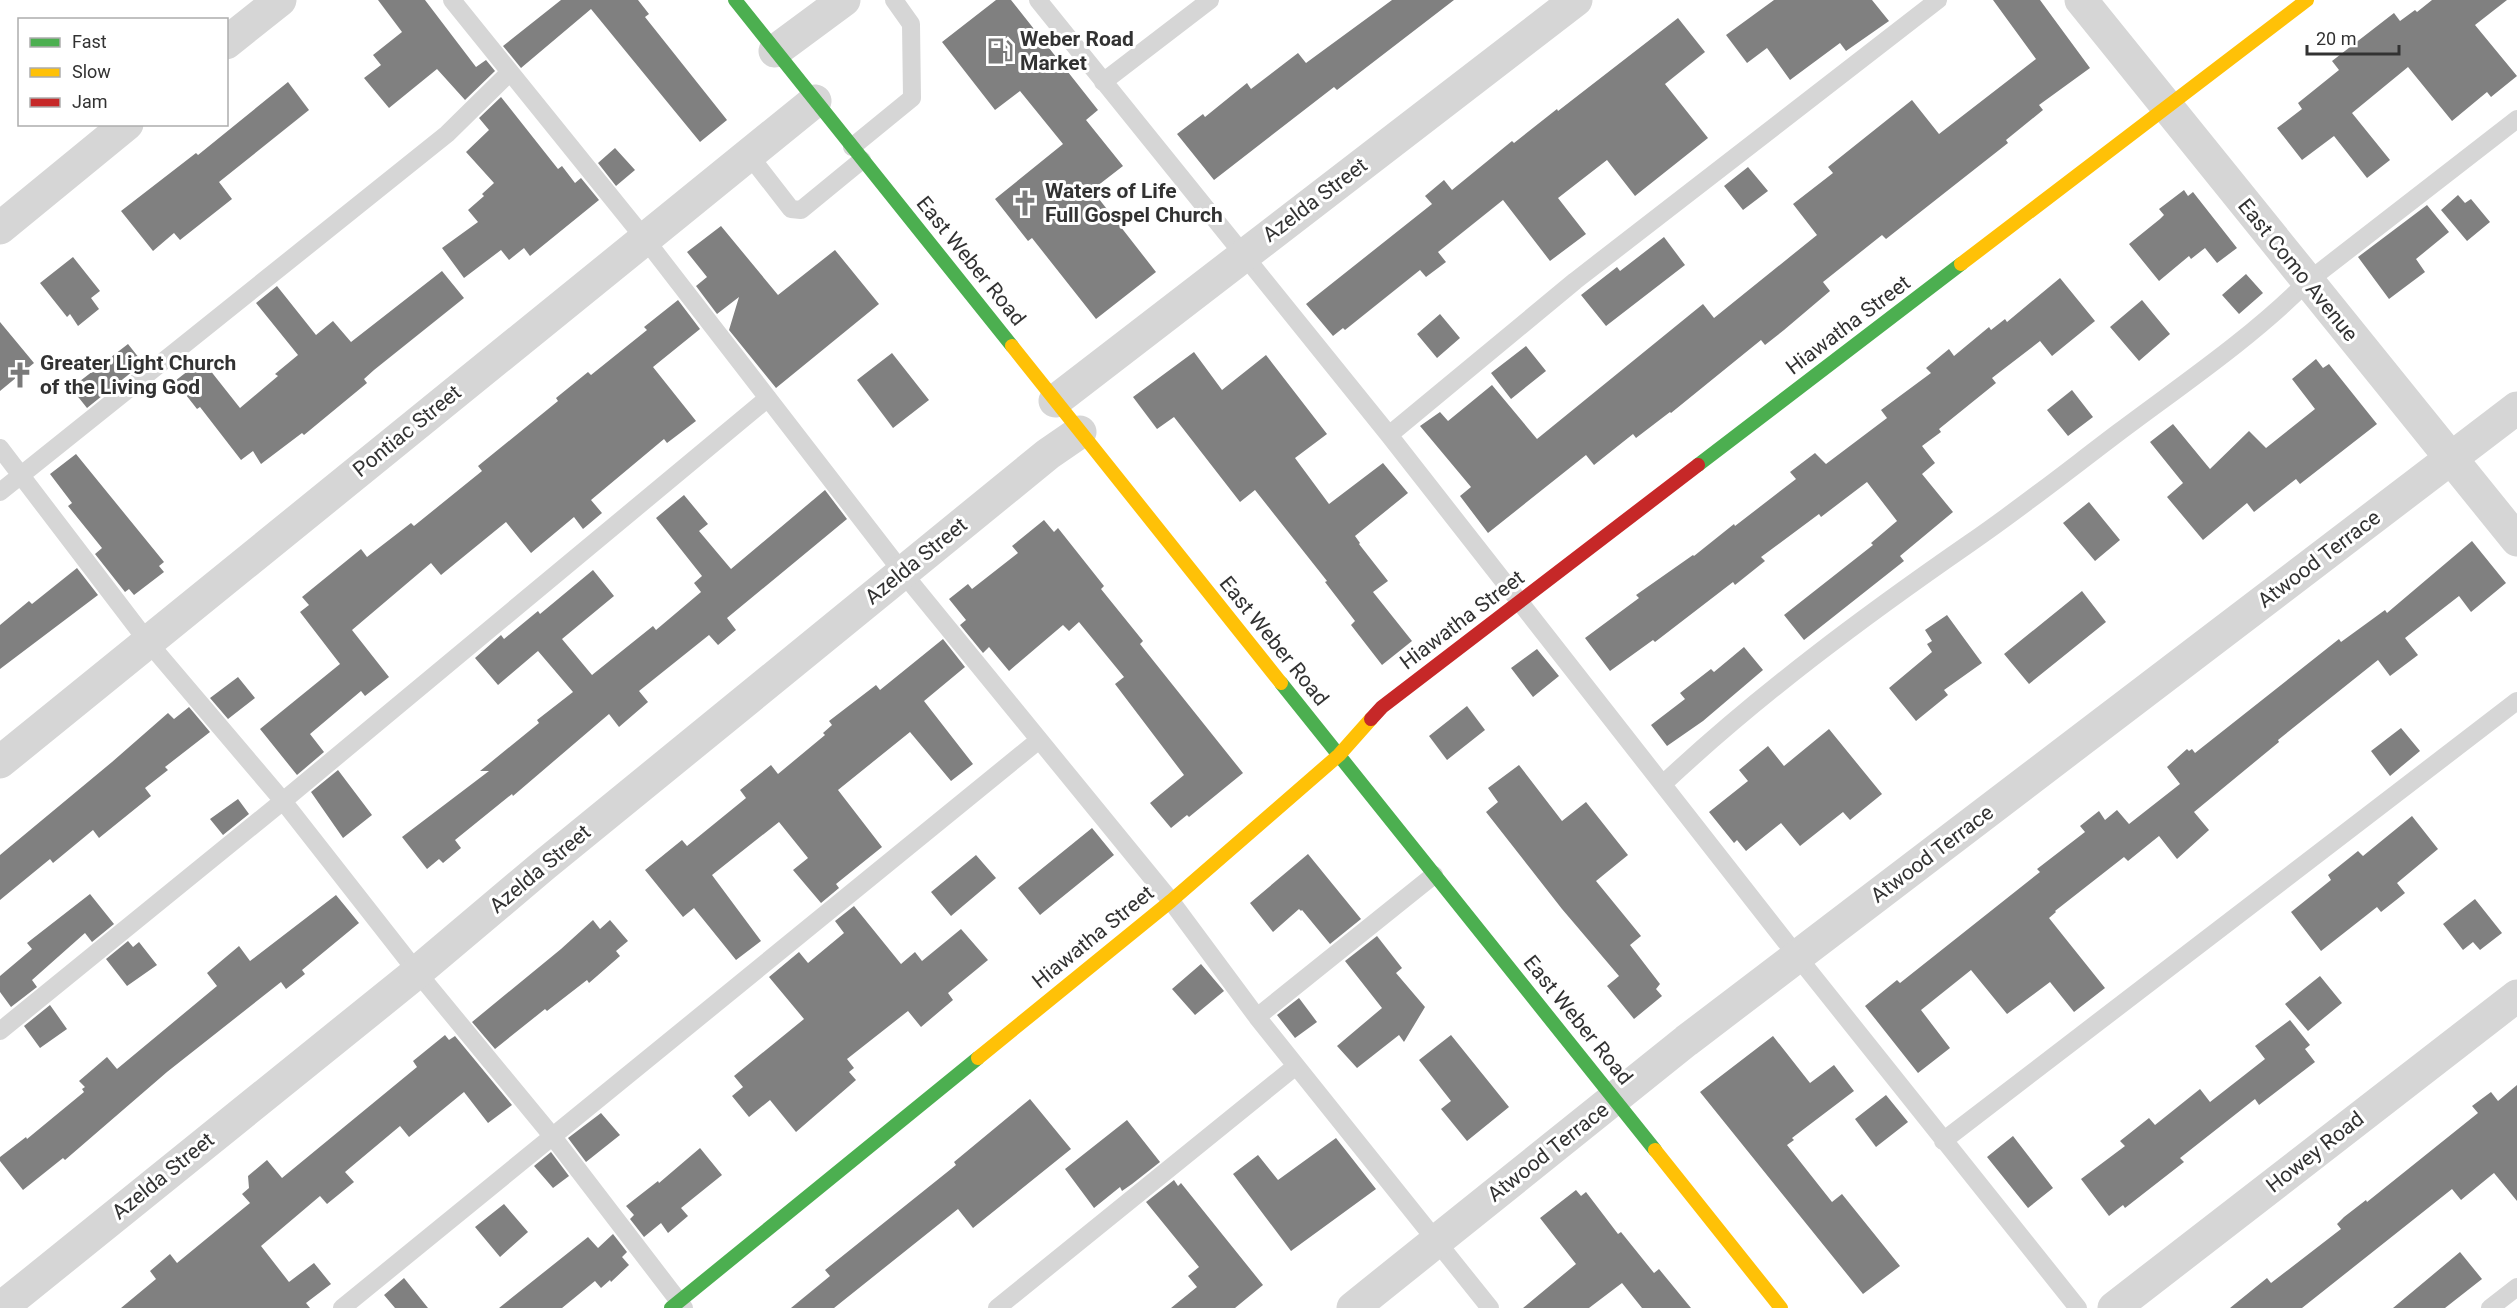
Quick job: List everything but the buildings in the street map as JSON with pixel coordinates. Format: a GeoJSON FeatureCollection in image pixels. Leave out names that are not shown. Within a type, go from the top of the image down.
{"type":"FeatureCollection","features":[{"type":"Feature","properties":{"kind":"street"},"geometry":{"type":"LineString","coordinates":[[228,41],[280,0]]}},
{"type":"Feature","properties":{"kind":"street","name":"East Weber Road"},"geometry":{"type":"LineString","coordinates":[[735,0],[1781,1308]]}},
{"type":"Feature","properties":{"kind":"street"},"geometry":{"type":"LineString","coordinates":[[775,51],[844,0]]}},
{"type":"Feature","properties":{"kind":"street","name":"Azelda Street"},"geometry":{"type":"LineString","coordinates":[[1055,401],[1576,0]]}},
{"type":"Feature","properties":{"kind":"street","name":"East Como Avenue"},"geometry":{"type":"LineString","coordinates":[[2081,0],[2517,540]]}},
{"type":"Feature","properties":{"kind":"street","name":"Hiawatha Street"},"geometry":{"type":"LineString","coordinates":[[678,1306],[1171,902],[1339,755],[1382,708],[2307,0]]}},
{"type":"Feature","properties":{"kind":"street","name":"Pontiac Street"},"geometry":{"type":"LineString","coordinates":[[0,762],[815,102]]}},
{"type":"Feature","properties":{"kind":"street"},"geometry":{"type":"LineString","coordinates":[[0,228],[125,126]]}},
{"type":"Feature","properties":{"kind":"street","name":"Atwood Terrace"},"geometry":{"type":"LineString","coordinates":[[1353,1308],[1686,1041],[2517,408]]}},
{"type":"Feature","properties":{"kind":"street","name":"Azelda Street"},"geometry":{"type":"LineString","coordinates":[[1,1308],[417,972],[552,857],[1048,454],[1080,432]]}},
{"type":"Feature","properties":{"kind":"street","name":"Howey Road"},"geometry":{"type":"LineString","coordinates":[[2114,1308],[2517,996]]}},
{"type":"Feature","properties":{"kind":"lane"},"geometry":{"type":"LineString","coordinates":[[452,0],[645,239],[903,573],[1171,902],[1257,1017],[1490,1308]]}},
{"type":"Feature","properties":{"kind":"lane"},"geometry":{"type":"LineString","coordinates":[[749,155],[791,209],[801,210],[912,98],[911,24],[894,0]]}},
{"type":"Feature","properties":{"kind":"lane"},"geometry":{"type":"LineString","coordinates":[[1038,0],[1389,435],[1943,1141],[2078,1308]]}},
{"type":"Feature","properties":{"kind":"lane"},"geometry":{"type":"LineString","coordinates":[[1103,82],[1210,0]]}},
{"type":"Feature","properties":{"kind":"lane"},"geometry":{"type":"LineString","coordinates":[[1389,435],[1575,281],[1938,0]]}},
{"type":"Feature","properties":{"kind":"lane"},"geometry":{"type":"LineString","coordinates":[[0,492],[447,134],[510,72]]}},
{"type":"Feature","properties":{"kind":"lane"},"geometry":{"type":"LineString","coordinates":[[1663,784],[1712,739],[1847,631],[1924,573],[1980,536],[2177,388],[2282,307],[2307,282],[2517,119]]}},
{"type":"Feature","properties":{"kind":"lane"},"geometry":{"type":"LineString","coordinates":[[0,1031],[283,801],[768,398]]}},
{"type":"Feature","properties":{"kind":"lane"},"geometry":{"type":"LineString","coordinates":[[0,448],[148,642],[283,801],[417,972],[553,1137],[678,1306]]}},
{"type":"Feature","properties":{"kind":"lane"},"geometry":{"type":"LineString","coordinates":[[1943,1141],[2517,701]]}},
{"type":"Feature","properties":{"kind":"lane"},"geometry":{"type":"LineString","coordinates":[[342,1308],[1039,740]]}},
{"type":"Feature","properties":{"kind":"lane"},"geometry":{"type":"LineString","coordinates":[[1257,1017],[1434,875]]}},
{"type":"Feature","properties":{"kind":"lane"},"geometry":{"type":"LineString","coordinates":[[997,1308],[1296,1066]]}},
{"type":"Feature","properties":{"kind":"lane"},"geometry":{"type":"LineString","coordinates":[[2490,1308],[2517,1287]]}},
{"type":"Feature","properties":{"kind":"traffic: fast"},"geometry":{"type":"LineString","coordinates":[[735,0],[1012,346]]}},
{"type":"Feature","properties":{"kind":"traffic: fast"},"geometry":{"type":"LineString","coordinates":[[1698,465],[1961,264]]}},
{"type":"Feature","properties":{"kind":"traffic: fast"},"geometry":{"type":"LineString","coordinates":[[1281,683],[1655,1150]]}},
{"type":"Feature","properties":{"kind":"traffic: fast"},"geometry":{"type":"LineString","coordinates":[[671,1308],[978,1058]]}},
{"type":"Feature","properties":{"kind":"traffic: slow"},"geometry":{"type":"LineString","coordinates":[[1961,264],[2307,0]]}},
{"type":"Feature","properties":{"kind":"traffic: slow"},"geometry":{"type":"LineString","coordinates":[[1012,346],[1281,683]]}},
{"type":"Feature","properties":{"kind":"traffic: slow"},"geometry":{"type":"LineString","coordinates":[[978,1058],[1171,901],[1339,755],[1371,719]]}},
{"type":"Feature","properties":{"kind":"traffic: slow"},"geometry":{"type":"LineString","coordinates":[[1655,1150],[1781,1308]]}},
{"type":"Feature","properties":{"kind":"traffic: jam"},"geometry":{"type":"LineString","coordinates":[[1371,719],[1382,707],[1698,465]]}},
{"type":"Feature","properties":{"kind":"place","name":"Weber Road Market"},"geometry":{"type":"Point","coordinates":[1000,51]}},
{"type":"Feature","properties":{"kind":"place","name":"Waters of Life Full Gospel Church"},"geometry":{"type":"Point","coordinates":[1025,203]}},
{"type":"Feature","properties":{"kind":"place","name":"Greater Light Church of the Living God"},"geometry":{"type":"Point","coordinates":[20,375]}}]}
